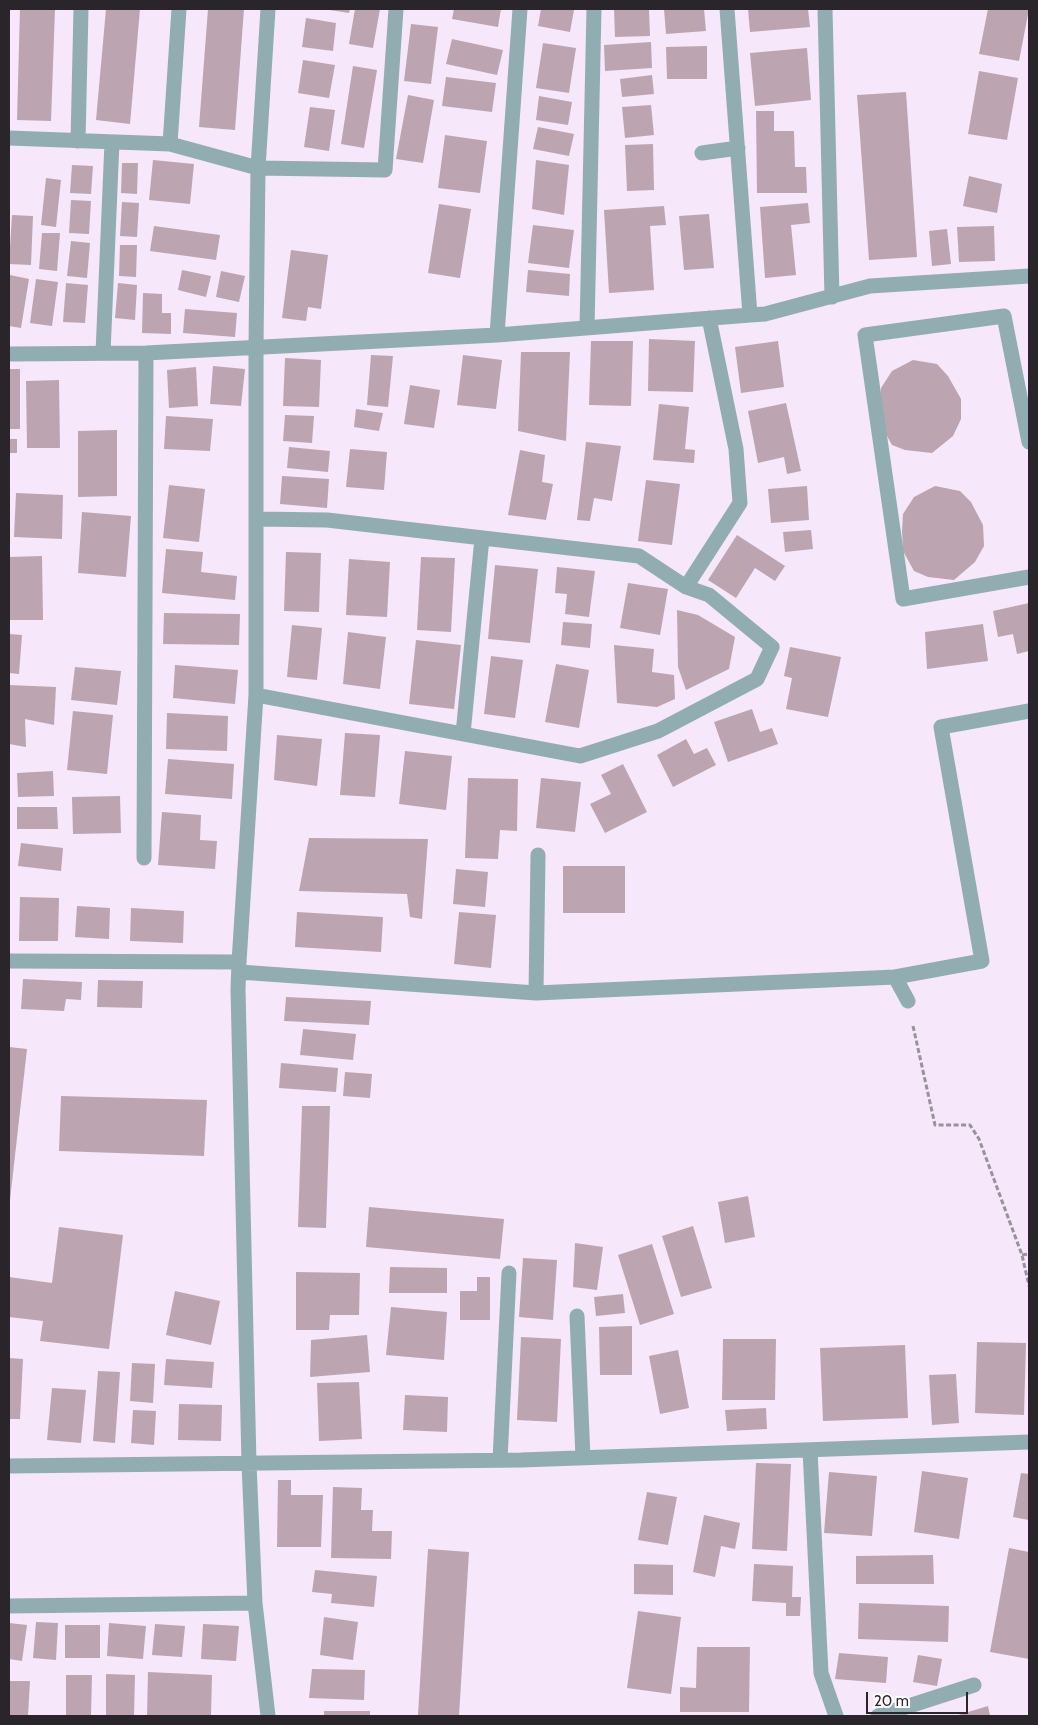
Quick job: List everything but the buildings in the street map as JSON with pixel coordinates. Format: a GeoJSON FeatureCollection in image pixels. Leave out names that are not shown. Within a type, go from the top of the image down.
{"type":"FeatureCollection","features":[{"type":"Feature","properties":{"kind":"street"},"geometry":{"type":"LineString","coordinates":[[78,141],[82,9]]}},
{"type":"Feature","properties":{"kind":"street"},"geometry":{"type":"LineString","coordinates":[[170,144],[179,9]]}},
{"type":"Feature","properties":{"kind":"street"},"geometry":{"type":"LineString","coordinates":[[268,9],[258,168],[256,695],[239,967],[249,1464],[255,1603],[268,1716]]}},
{"type":"Feature","properties":{"kind":"street"},"geometry":{"type":"LineString","coordinates":[[9,138],[170,144],[258,168],[385,170],[396,9]]}},
{"type":"Feature","properties":{"kind":"street"},"geometry":{"type":"LineString","coordinates":[[497,334],[520,9]]}},
{"type":"Feature","properties":{"kind":"street"},"geometry":{"type":"LineString","coordinates":[[587,328],[594,9]]}},
{"type":"Feature","properties":{"kind":"street"},"geometry":{"type":"LineString","coordinates":[[727,9],[750,316]]}},
{"type":"Feature","properties":{"kind":"street"},"geometry":{"type":"LineString","coordinates":[[825,9],[832,296]]}},
{"type":"Feature","properties":{"kind":"street"},"geometry":{"type":"LineString","coordinates":[[103,353],[112,142]]}},
{"type":"Feature","properties":{"kind":"street"},"geometry":{"type":"LineString","coordinates":[[702,153],[738,148]]}},
{"type":"Feature","properties":{"kind":"street"},"geometry":{"type":"LineString","coordinates":[[9,354],[146,353],[497,334],[750,316],[765,314],[870,286],[1029,276]]}},
{"type":"Feature","properties":{"kind":"street"},"geometry":{"type":"LineString","coordinates":[[1029,442],[1004,316],[865,335],[903,599],[1029,577]]}},
{"type":"Feature","properties":{"kind":"street"},"geometry":{"type":"LineString","coordinates":[[686,587],[740,503],[736,449],[709,318]]}},
{"type":"Feature","properties":{"kind":"street"},"geometry":{"type":"LineString","coordinates":[[144,858],[146,353]]}},
{"type":"Feature","properties":{"kind":"street"},"geometry":{"type":"LineString","coordinates":[[256,519],[327,520],[639,556],[686,587],[709,595],[772,647],[757,679],[658,731],[580,756],[256,695]]}},
{"type":"Feature","properties":{"kind":"street"},"geometry":{"type":"LineString","coordinates":[[463,734],[482,538]]}},
{"type":"Feature","properties":{"kind":"street"},"geometry":{"type":"LineString","coordinates":[[9,961],[239,967],[536,993],[895,977],[982,961],[941,727],[1029,711]]}},
{"type":"Feature","properties":{"kind":"street"},"geometry":{"type":"LineString","coordinates":[[536,993],[538,855]]}},
{"type":"Feature","properties":{"kind":"street"},"geometry":{"type":"LineString","coordinates":[[895,977],[908,1001]]}},
{"type":"Feature","properties":{"kind":"street"},"geometry":{"type":"LineString","coordinates":[[500,1460],[509,1273]]}},
{"type":"Feature","properties":{"kind":"street"},"geometry":{"type":"LineString","coordinates":[[577,1316],[583,1458]]}},
{"type":"Feature","properties":{"kind":"street"},"geometry":{"type":"LineString","coordinates":[[9,1466],[500,1460],[1029,1442]]}},
{"type":"Feature","properties":{"kind":"street"},"geometry":{"type":"LineString","coordinates":[[810,1450],[821,1673],[836,1716]]}},
{"type":"Feature","properties":{"kind":"street"},"geometry":{"type":"LineString","coordinates":[[9,1606],[255,1603]]}},
{"type":"Feature","properties":{"kind":"street"},"geometry":{"type":"LineString","coordinates":[[878,1716],[974,1685]]}},
{"type":"Feature","properties":{"kind":"path"},"geometry":{"type":"LineString","coordinates":[[908,1001],[935,1125],[970,1125],[979,1139],[1022,1255],[1029,1286]]}},
{"type":"Feature","properties":{"kind":"path"},"geometry":{"type":"LineString","coordinates":[[1022,1255],[1029,1254]]}}]}
